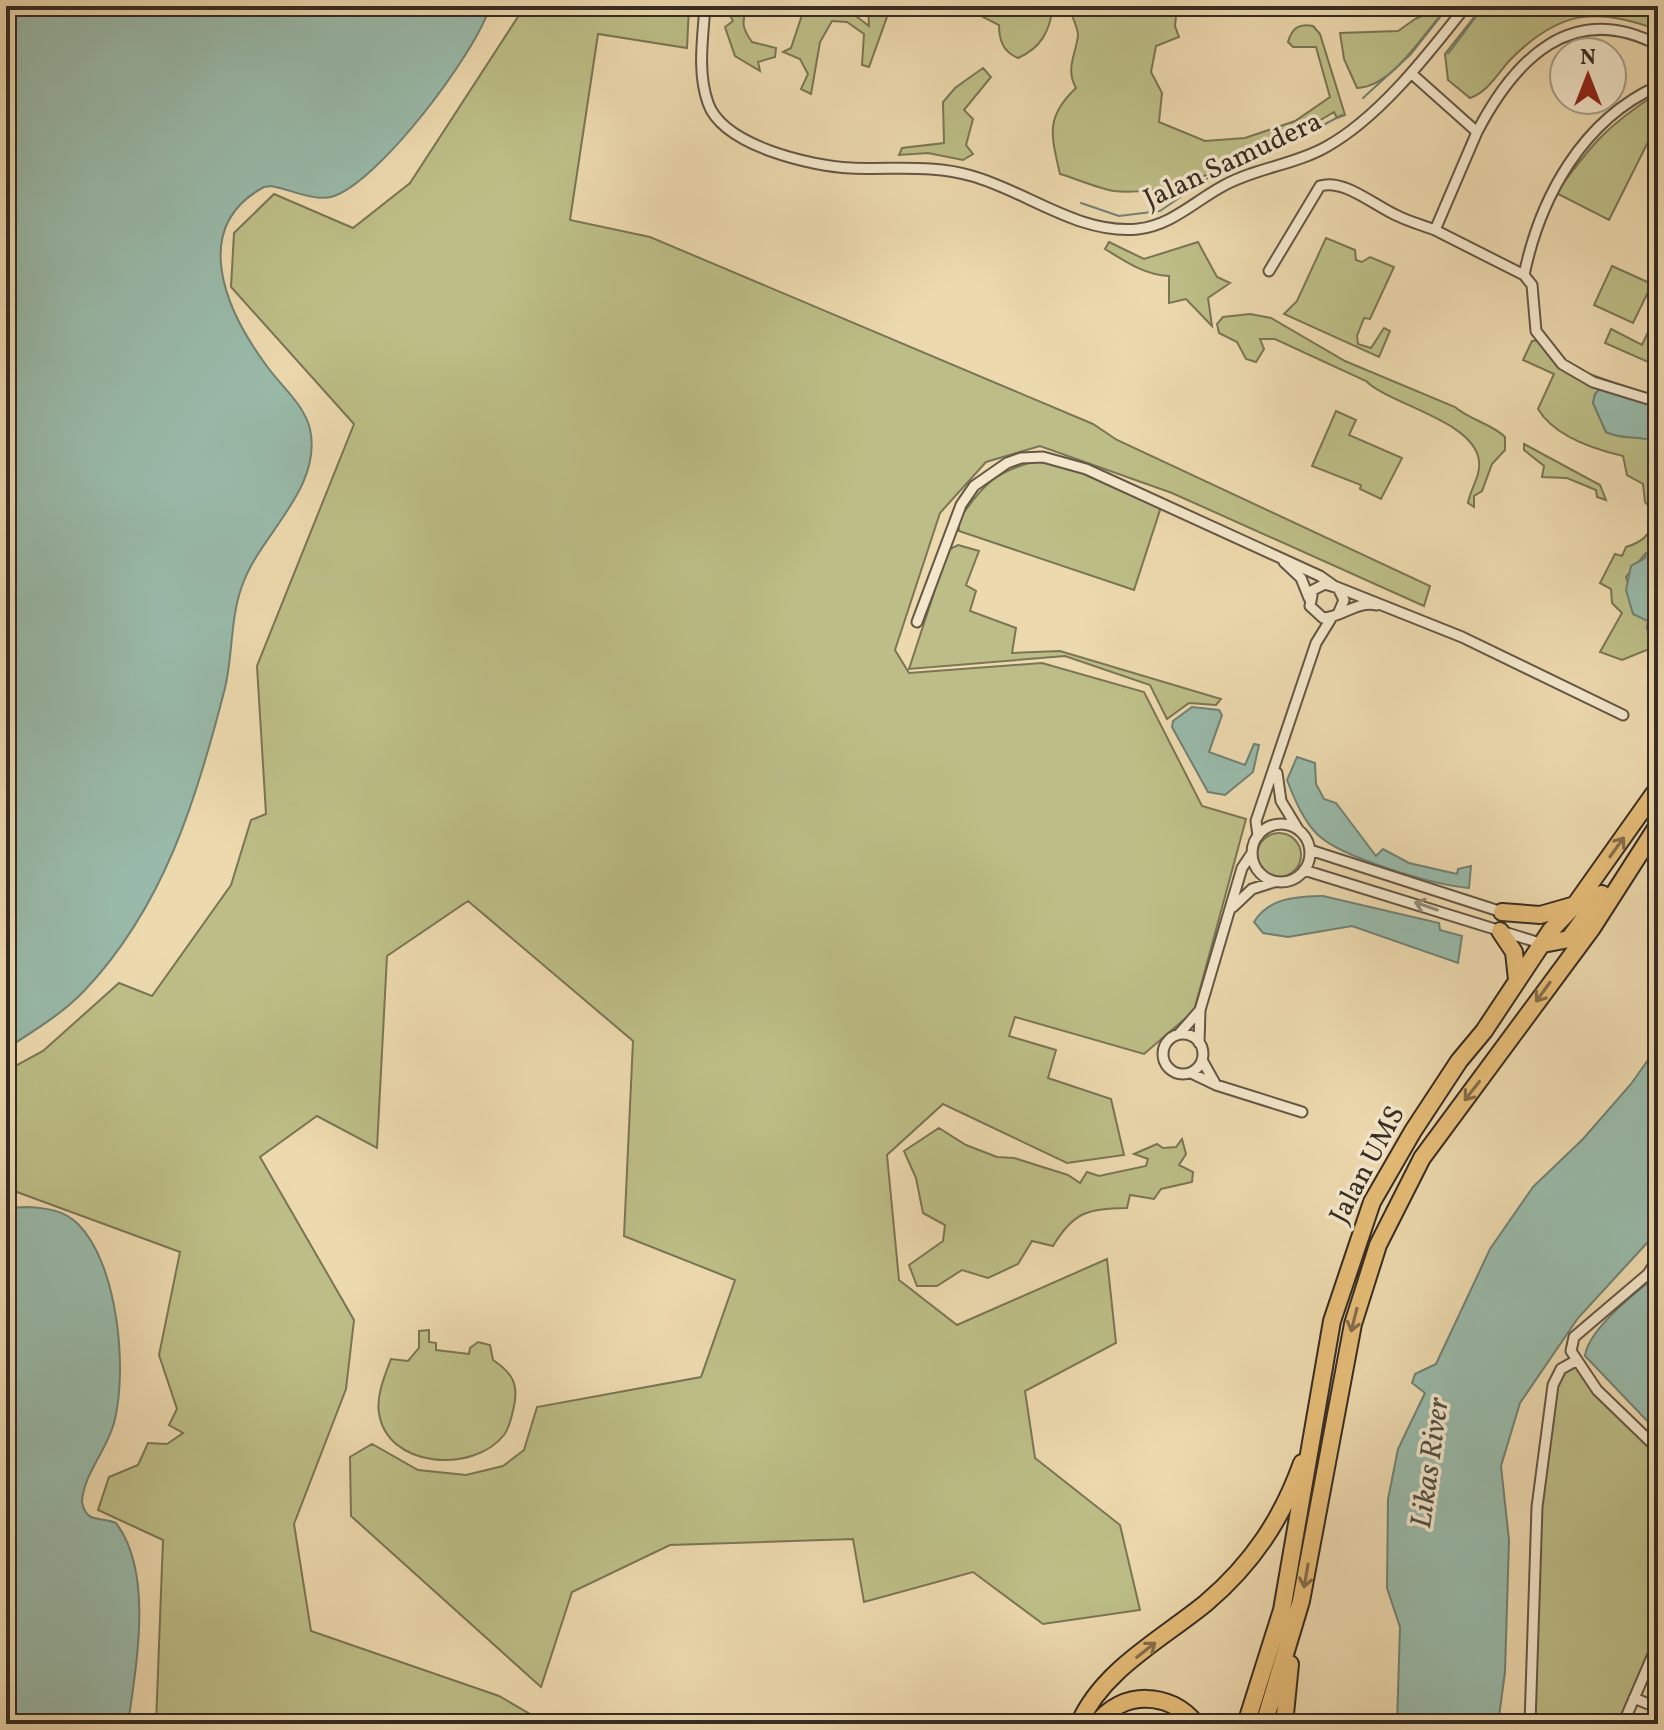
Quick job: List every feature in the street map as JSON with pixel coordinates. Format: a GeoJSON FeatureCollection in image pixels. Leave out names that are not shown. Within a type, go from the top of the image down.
{"type":"FeatureCollection","features":[{"type":"Feature","properties":{"kind":"highway","name":"Jalan UMS"},"geometry":{"type":"LineString","coordinates":[[1246,1724],[1282,1610],[1332,1321],[1359,1231],[1372,1202],[1421,1117],[1658,788]]}},
{"type":"Feature","properties":{"kind":"highway","name":"Jalan UMS"},"geometry":{"type":"LineString","coordinates":[[1264,1724],[1288,1655],[1353,1324],[1378,1245],[1422,1158],[1592,928],[1658,825]]}},
{"type":"Feature","properties":{"kind":"highway"},"geometry":{"type":"LineString","coordinates":[[1543,944],[1569,939],[1611,881],[1636,857]]}},
{"type":"Feature","properties":{"kind":"highway"},"geometry":{"type":"LineString","coordinates":[[1502,912],[1540,915],[1575,905]]}},
{"type":"Feature","properties":{"kind":"highway"},"geometry":{"type":"LineString","coordinates":[[1500,931],[1514,952],[1517,980]]}},
{"type":"Feature","properties":{"kind":"highway"},"geometry":{"type":"LineString","coordinates":[[1079,1724],[1099,1687],[1209,1601],[1247,1564],[1282,1511],[1314,1430]]}},
{"type":"Feature","properties":{"kind":"highway"},"geometry":{"type":"LineString","coordinates":[[1284,1724],[1290,1677],[1288,1655]]}},
{"type":"Feature","properties":{"kind":"highway"},"geometry":{"type":"LineString","coordinates":[[1097,1724],[1107,1710],[1122,1701],[1164,1701],[1188,1713],[1196,1724]]}},
{"type":"Feature","properties":{"kind":"street","name":"Jalan Samudera"},"geometry":{"type":"LineString","coordinates":[[705,6],[701,54],[707,102],[725,127],[748,141],[806,161],[840,167],[926,168],[962,173],[1086,224],[1137,229],[1180,216],[1239,178],[1326,147],[1412,74],[1466,6]]}},
{"type":"Feature","properties":{"kind":"street"},"geometry":{"type":"LineString","coordinates":[[1435,230],[1477,132],[1497,95],[1541,47],[1565,33],[1587,26],[1611,26],[1658,45]]}},
{"type":"Feature","properties":{"kind":"street"},"geometry":{"type":"LineString","coordinates":[[1412,74],[1477,132]]}},
{"type":"Feature","properties":{"kind":"street"},"geometry":{"type":"LineString","coordinates":[[1524,275],[1535,227],[1579,150],[1607,121],[1658,86]]}},
{"type":"Feature","properties":{"kind":"street"},"geometry":{"type":"LineString","coordinates":[[1269,271],[1320,186],[1326,184],[1344,188],[1524,275],[1532,285],[1536,331],[1562,364],[1593,382],[1658,402]]}},
{"type":"Feature","properties":{"kind":"street"},"geometry":{"type":"LineString","coordinates":[[917,622],[961,505],[974,486],[1007,463],[1021,458],[1067,461],[1280,558],[1334,586],[1462,637],[1623,715]]}},
{"type":"Feature","properties":{"kind":"street"},"geometry":{"type":"LineString","coordinates":[[1280,558],[1301,578],[1309,598],[1316,643]]}},
{"type":"Feature","properties":{"kind":"street"},"geometry":{"type":"LineString","coordinates":[[1309,598],[1317,587],[1334,586]]}},
{"type":"Feature","properties":{"kind":"street"},"geometry":{"type":"LineString","coordinates":[[1216,1085],[1202,1060],[1200,1010],[1242,868],[1258,836],[1256,821],[1316,643],[1344,600],[1334,586]]}},
{"type":"Feature","properties":{"kind":"street"},"geometry":{"type":"LineString","coordinates":[[1312,611],[1323,618],[1368,604],[1388,608]]}},
{"type":"Feature","properties":{"kind":"street"},"geometry":{"type":"LineString","coordinates":[[1278,758],[1277,789],[1287,813],[1310,850],[1502,912]]}},
{"type":"Feature","properties":{"kind":"street"},"geometry":{"type":"LineString","coordinates":[[1258,836],[1278,824],[1300,832]]}},
{"type":"Feature","properties":{"kind":"street"},"geometry":{"type":"LineString","coordinates":[[1232,908],[1252,889],[1290,881],[1304,870],[1310,850]]}},
{"type":"Feature","properties":{"kind":"street"},"geometry":{"type":"LineString","coordinates":[[1252,853],[1257,870],[1278,882]]}},
{"type":"Feature","properties":{"kind":"street"},"geometry":{"type":"LineString","coordinates":[[1304,870],[1543,944]]}},
{"type":"Feature","properties":{"kind":"street"},"geometry":{"type":"LineString","coordinates":[[1200,1010],[1163,1047],[1164,1063],[1176,1073],[1191,1073],[1216,1085],[1302,1112]]}},
{"type":"Feature","properties":{"kind":"street"},"geometry":{"type":"LineString","coordinates":[[1179,1034],[1190,1035],[1199,1043]]}},
{"type":"Feature","properties":{"kind":"street"},"geometry":{"type":"LineString","coordinates":[[1191,1073],[1202,1060]]}},
{"type":"Feature","properties":{"kind":"street"},"geometry":{"type":"LineString","coordinates":[[1658,1258],[1648,1274],[1574,1337],[1571,1351],[1597,1390],[1658,1449]]}},
{"type":"Feature","properties":{"kind":"street"},"geometry":{"type":"LineString","coordinates":[[1530,1724],[1537,1507],[1553,1385],[1561,1369],[1577,1360]]}},
{"type":"Feature","properties":{"kind":"street"},"geometry":{"type":"LineString","coordinates":[[1623,1724],[1658,1643]]}},
{"type":"Feature","properties":{"kind":"street"},"geometry":{"type":"LineString","coordinates":[[1634,1698],[1658,1708]]}},
{"type":"Feature","properties":{"kind":"green space"},"geometry":{"type":"Polygon","coordinates":[[[525,6],[689,6],[687,48],[598,34],[570,220],[650,237],[1093,424],[1117,440],[1430,586],[1424,606],[1172,493],[1040,446],[986,462],[940,513],[895,650],[909,673],[1042,663],[1144,692],[1202,806],[1246,819],[1194,1011],[1144,1054],[1015,1017],[1009,1036],[1056,1050],[1048,1078],[1111,1099],[1124,1155],[1067,1163],[943,1104],[887,1155],[899,1280],[957,1325],[1107,1259],[1116,1343],[1025,1391],[1035,1458],[1120,1525],[1140,1610],[1043,1624],[973,1572],[864,1602],[853,1539],[670,1545],[572,1592],[541,1687],[351,1516],[350,1457],[372,1444],[418,1470],[466,1475],[503,1466],[524,1450],[537,1407],[701,1377],[735,1280],[624,1236],[633,1041],[468,901],[387,956],[377,1148],[317,1116],[260,1157],[354,1320],[346,1389],[294,1524],[311,1631],[499,1696],[547,1724],[156,1724],[163,1540],[98,1510],[109,1477],[138,1465],[148,1443],[167,1444],[183,1433],[169,1425],[177,1409],[159,1355],[180,1252],[6,1188],[6,1071],[43,1051],[119,983],[152,996],[231,885],[251,820],[266,814],[257,666],[354,424],[231,287],[234,233],[274,194],[353,228],[410,183],[525,6]]]}},
{"type":"Feature","properties":{"kind":"green space"},"geometry":{"type":"Polygon","coordinates":[[[725,6],[748,6],[744,29],[752,42],[776,48],[775,57],[758,62],[760,71],[735,56],[725,27],[733,21],[725,6]]]}},
{"type":"Feature","properties":{"kind":"green space"},"geometry":{"type":"Polygon","coordinates":[[[805,6],[852,13],[869,26],[868,6],[883,6],[888,14],[869,67],[862,65],[864,34],[847,22],[832,21],[820,42],[811,94],[801,89],[808,74],[800,59],[783,52],[791,48],[805,6]]]}},
{"type":"Feature","properties":{"kind":"green space"},"geometry":{"type":"Polygon","coordinates":[[[987,6],[1053,6],[1043,38],[1018,58],[1003,45],[999,25],[983,17],[987,6]]]}},
{"type":"Feature","properties":{"kind":"green space"},"geometry":{"type":"Polygon","coordinates":[[[1090,6],[1177,6],[1175,26],[1179,37],[1156,46],[1151,72],[1162,93],[1159,122],[1205,141],[1245,138],[1295,121],[1330,97],[1316,47],[1293,47],[1288,42],[1294,30],[1304,25],[1313,26],[1320,34],[1345,115],[1337,118],[1334,112],[1258,154],[1168,187],[1114,191],[1060,174],[1053,127],[1059,108],[1076,88],[1071,68],[1078,35],[1072,15],[1090,6]]]}},
{"type":"Feature","properties":{"kind":"green space"},"geometry":{"type":"Polygon","coordinates":[[[1483,6],[1658,6],[1658,30],[1636,22],[1597,16],[1562,23],[1528,44],[1488,87],[1470,98],[1448,80],[1445,54],[1483,6]]]}},
{"type":"Feature","properties":{"kind":"green space"},"geometry":{"type":"Polygon","coordinates":[[[1435,10],[1441,15],[1393,71],[1370,86],[1357,88],[1344,59],[1340,33],[1398,31],[1435,10]]]}},
{"type":"Feature","properties":{"kind":"green space"},"geometry":{"type":"Polygon","coordinates":[[[983,68],[991,77],[964,110],[973,119],[966,145],[973,154],[963,160],[928,153],[899,155],[902,148],[944,143],[943,102],[955,88],[983,68]]]}},
{"type":"Feature","properties":{"kind":"green space"},"geometry":{"type":"Polygon","coordinates":[[[1658,93],[1658,136],[1652,134],[1609,220],[1556,193],[1601,137],[1628,113],[1658,93]]]}},
{"type":"Feature","properties":{"kind":"green space"},"geometry":{"type":"Polygon","coordinates":[[[1326,238],[1355,250],[1356,260],[1362,262],[1370,257],[1394,267],[1370,319],[1364,318],[1357,336],[1358,344],[1371,348],[1384,328],[1390,331],[1379,357],[1284,314],[1297,301],[1326,238]]]}},
{"type":"Feature","properties":{"kind":"green space"},"geometry":{"type":"Polygon","coordinates":[[[1109,242],[1144,259],[1198,242],[1217,277],[1230,283],[1208,298],[1212,326],[1186,299],[1169,303],[1169,276],[1128,263],[1105,249],[1109,242]]]}},
{"type":"Feature","properties":{"kind":"green space"},"geometry":{"type":"Polygon","coordinates":[[[1612,266],[1652,284],[1633,323],[1594,305],[1612,266]]]}},
{"type":"Feature","properties":{"kind":"green space"},"geometry":{"type":"Polygon","coordinates":[[[1250,314],[1271,318],[1345,361],[1455,407],[1505,437],[1505,450],[1492,464],[1482,491],[1474,496],[1474,507],[1468,503],[1479,461],[1474,447],[1463,435],[1366,381],[1275,339],[1260,339],[1264,349],[1256,362],[1246,359],[1237,342],[1219,333],[1217,324],[1223,317],[1250,314]]]}},
{"type":"Feature","properties":{"kind":"green space"},"geometry":{"type":"Polygon","coordinates":[[[1656,315],[1658,334],[1648,362],[1605,343],[1611,329],[1642,345],[1656,315]]]}},
{"type":"Feature","properties":{"kind":"green space"},"geometry":{"type":"Polygon","coordinates":[[[1541,340],[1572,368],[1658,398],[1601,388],[1595,394],[1593,403],[1606,432],[1648,437],[1658,443],[1658,556],[1645,554],[1626,577],[1642,616],[1648,621],[1647,629],[1658,633],[1658,653],[1649,649],[1622,660],[1600,652],[1622,613],[1612,603],[1611,589],[1600,583],[1615,554],[1622,556],[1626,547],[1646,535],[1655,513],[1645,502],[1643,484],[1627,475],[1623,456],[1599,450],[1564,434],[1538,409],[1554,374],[1523,360],[1532,341],[1541,340]]]}},
{"type":"Feature","properties":{"kind":"green space"},"geometry":{"type":"Polygon","coordinates":[[[1336,411],[1356,420],[1349,435],[1402,458],[1381,499],[1360,489],[1361,485],[1312,466],[1336,411]]]}},
{"type":"Feature","properties":{"kind":"green space"},"geometry":{"type":"Polygon","coordinates":[[[1524,444],[1600,485],[1606,500],[1597,497],[1596,490],[1567,478],[1542,477],[1544,466],[1524,450],[1524,444]]]}},
{"type":"Feature","properties":{"kind":"green space"},"geometry":{"type":"Polygon","coordinates":[[[1040,460],[1067,464],[1157,504],[1160,510],[1134,590],[959,531],[958,521],[983,488],[1001,474],[1040,460]]]}},
{"type":"Feature","properties":{"kind":"green space"},"geometry":{"type":"Polygon","coordinates":[[[958,545],[979,551],[966,585],[976,591],[970,611],[1016,628],[1012,653],[1060,651],[1221,699],[1216,705],[1189,703],[1167,719],[1150,685],[1065,656],[909,669],[948,550],[958,545]]]}},
{"type":"Feature","properties":{"kind":"green space"},"geometry":{"type":"Polygon","coordinates":[[[1279,833],[1295,839],[1301,855],[1295,871],[1279,877],[1263,871],[1257,855],[1263,839],[1279,833]]]}},
{"type":"Feature","properties":{"kind":"green space"},"geometry":{"type":"Polygon","coordinates":[[[939,1128],[966,1145],[997,1157],[1014,1158],[1068,1175],[1080,1183],[1087,1172],[1099,1176],[1146,1166],[1148,1159],[1134,1154],[1157,1144],[1163,1148],[1176,1147],[1182,1139],[1186,1154],[1179,1165],[1193,1172],[1192,1182],[1161,1189],[1154,1199],[1130,1195],[1127,1208],[1083,1214],[1068,1225],[1053,1246],[1032,1241],[1018,1264],[988,1278],[962,1270],[937,1286],[917,1286],[909,1265],[943,1241],[945,1225],[923,1213],[916,1178],[904,1151],[939,1128]]]}},
{"type":"Feature","properties":{"kind":"green space"},"geometry":{"type":"Polygon","coordinates":[[[429,1330],[429,1342],[436,1343],[436,1350],[469,1354],[470,1348],[478,1342],[490,1345],[493,1360],[505,1369],[514,1385],[514,1406],[506,1432],[490,1448],[473,1456],[453,1460],[414,1454],[398,1445],[385,1431],[378,1406],[391,1359],[408,1361],[419,1348],[419,1331],[429,1330]]]}},
{"type":"Feature","properties":{"kind":"green space"},"geometry":{"type":"Polygon","coordinates":[[[1577,1360],[1597,1390],[1658,1449],[1658,1643],[1623,1724],[1530,1724],[1537,1507],[1553,1385],[1561,1369],[1577,1360]]]}},
{"type":"Feature","properties":{"kind":"water"},"geometry":{"type":"Polygon","coordinates":[[[6,6],[490,6],[466,54],[446,83],[423,114],[373,169],[351,187],[331,197],[264,187],[241,204],[227,225],[221,247],[222,272],[228,296],[252,344],[307,420],[312,451],[307,472],[299,492],[250,567],[242,586],[235,611],[228,675],[214,729],[189,810],[156,887],[136,924],[84,991],[56,1015],[6,1049],[6,6]]]}},
{"type":"Feature","properties":{"kind":"water"},"geometry":{"type":"Polygon","coordinates":[[[1601,388],[1658,403],[1658,443],[1606,432],[1593,403],[1595,394],[1601,388]]]}},
{"type":"Feature","properties":{"kind":"water"},"geometry":{"type":"Polygon","coordinates":[[[1646,553],[1658,556],[1658,633],[1647,629],[1648,621],[1633,614],[1626,590],[1631,566],[1645,558],[1646,553]]]}},
{"type":"Feature","properties":{"kind":"water"},"geometry":{"type":"Polygon","coordinates":[[[1192,707],[1219,710],[1222,715],[1209,752],[1245,765],[1254,744],[1259,745],[1253,772],[1225,795],[1208,792],[1172,727],[1173,721],[1192,707]]]}},
{"type":"Feature","properties":{"kind":"water"},"geometry":{"type":"Polygon","coordinates":[[[1297,757],[1315,763],[1316,784],[1324,799],[1336,803],[1376,856],[1383,849],[1409,863],[1457,874],[1458,869],[1471,866],[1469,888],[1389,869],[1346,852],[1317,834],[1303,816],[1287,780],[1297,757]]]}},
{"type":"Feature","properties":{"kind":"water"},"geometry":{"type":"Polygon","coordinates":[[[1323,896],[1439,923],[1440,930],[1462,936],[1458,963],[1352,926],[1288,937],[1263,933],[1254,922],[1276,903],[1323,896]]]}},
{"type":"Feature","properties":{"kind":"water","name":"Likas River"},"geometry":{"type":"Polygon","coordinates":[[[1658,1046],[1658,1231],[1578,1318],[1520,1403],[1501,1466],[1509,1540],[1505,1672],[1498,1724],[1397,1724],[1400,1627],[1387,1588],[1388,1499],[1398,1449],[1425,1393],[1412,1383],[1415,1374],[1436,1364],[1490,1249],[1533,1187],[1583,1139],[1631,1084],[1658,1046]]]}},
{"type":"Feature","properties":{"kind":"water"},"geometry":{"type":"Polygon","coordinates":[[[27,1207],[61,1213],[78,1224],[92,1242],[111,1291],[119,1347],[118,1401],[114,1423],[86,1482],[82,1502],[90,1516],[116,1523],[128,1544],[135,1567],[139,1593],[138,1648],[128,1724],[6,1724],[6,1208],[27,1207]]]}},
{"type":"Feature","properties":{"kind":"water"},"geometry":{"type":"Polygon","coordinates":[[[1658,1275],[1658,1421],[1649,1423],[1585,1356],[1604,1323],[1658,1275]]]}},
{"type":"Feature","properties":{"kind":"waterway"},"geometry":{"type":"LineString","coordinates":[[1415,10],[1435,10],[1439,6]]}},
{"type":"Feature","properties":{"kind":"waterway"},"geometry":{"type":"LineString","coordinates":[[1363,98],[1411,54],[1449,6]]}},
{"type":"Feature","properties":{"kind":"waterway"},"geometry":{"type":"LineString","coordinates":[[1448,54],[1484,6]]}},
{"type":"Feature","properties":{"kind":"waterway"},"geometry":{"type":"LineString","coordinates":[[1081,203],[1119,216],[1160,211],[1217,172],[1293,141],[1342,115]]}}]}
